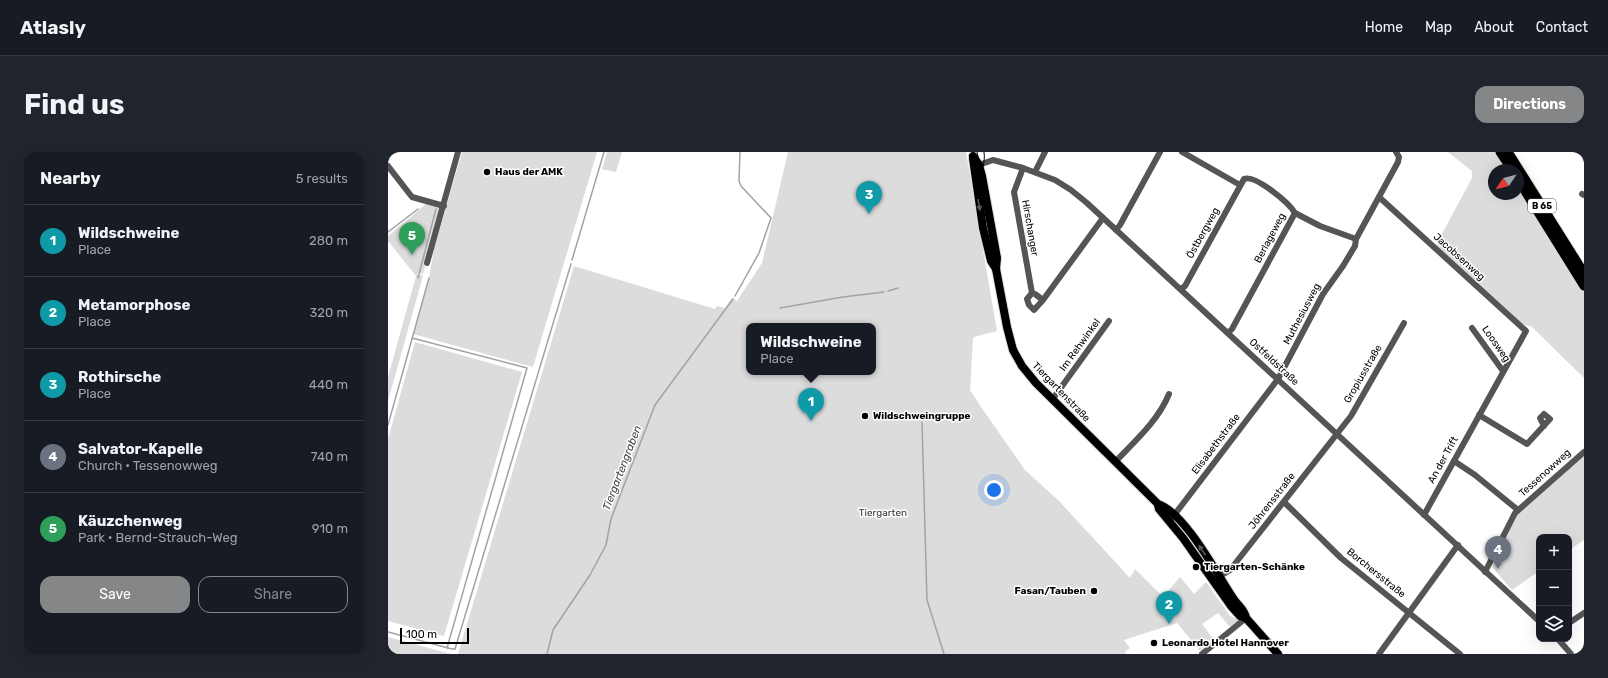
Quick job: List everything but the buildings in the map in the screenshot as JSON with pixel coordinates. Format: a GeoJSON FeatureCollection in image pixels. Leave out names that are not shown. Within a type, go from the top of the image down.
{"type":"FeatureCollection","features":[{"type":"Feature","properties":{"kind":"highway"},"geometry":{"type":"LineString","coordinates":[[1500,152],[1508,164]]}},
{"type":"Feature","properties":{"kind":"highway","name":"B 65"},"geometry":{"type":"LineString","coordinates":[[1508,152],[1573,261],[1582,279]]}},
{"type":"Feature","properties":{"kind":"highway","name":"B 65"},"geometry":{"type":"LineString","coordinates":[[1524,189],[1573,261]]}},
{"type":"Feature","properties":{"kind":"main road","name":"Tiergartenstraße"},"geometry":{"type":"LineString","coordinates":[[972,154],[976,166],[983,228],[992,262],[996,269],[1013,350],[1028,374],[1052,400],[1158,504],[1163,506],[1231,606],[1240,616],[1246,618]]}},
{"type":"Feature","properties":{"kind":"main road","name":"Tiergartenstraße"},"geometry":{"type":"LineString","coordinates":[[1172,518],[1197,542],[1233,598],[1245,613],[1246,618],[1278,654]]}},
{"type":"Feature","properties":{"kind":"street"},"geometry":{"type":"LineString","coordinates":[[427,263],[458,152]]}},
{"type":"Feature","properties":{"kind":"street"},"geometry":{"type":"LineString","coordinates":[[1035,172],[1045,152]]}},
{"type":"Feature","properties":{"kind":"street"},"geometry":{"type":"LineString","coordinates":[[1116,230],[1160,152]]}},
{"type":"Feature","properties":{"kind":"street"},"geometry":{"type":"LineString","coordinates":[[1182,152],[1240,185]]}},
{"type":"Feature","properties":{"kind":"street","name":"Muthesiusweg"},"geometry":{"type":"LineString","coordinates":[[1278,379],[1326,289],[1343,266],[1355,246],[1356,239],[1398,162],[1399,157],[1396,152]]}},
{"type":"Feature","properties":{"kind":"street","name":"Ostfeldstraße"},"geometry":{"type":"LineString","coordinates":[[976,166],[993,160],[1035,172],[1055,180],[1071,190],[1181,289],[1536,618]]}},
{"type":"Feature","properties":{"kind":"street"},"geometry":{"type":"LineString","coordinates":[[388,166],[412,197],[444,206]]}},
{"type":"Feature","properties":{"kind":"street","name":"Hirschanger"},"geometry":{"type":"LineString","coordinates":[[1023,168],[1014,192],[1032,294],[1027,299],[1029,305],[1034,310],[1043,300]]}},
{"type":"Feature","properties":{"kind":"street","name":"Berlageweg"},"geometry":{"type":"LineString","coordinates":[[1228,333],[1232,329],[1295,213],[1279,196],[1250,179],[1244,179],[1240,185]]}},
{"type":"Feature","properties":{"kind":"street","name":"Östbergweg"},"geometry":{"type":"LineString","coordinates":[[1181,289],[1185,286],[1240,185]]}},
{"type":"Feature","properties":{"kind":"street","name":"Jacobsenweg"},"geometry":{"type":"LineString","coordinates":[[1380,197],[1526,331]]}},
{"type":"Feature","properties":{"kind":"street"},"geometry":{"type":"LineString","coordinates":[[1295,213],[1320,226],[1356,239]]}},
{"type":"Feature","properties":{"kind":"street"},"geometry":{"type":"LineString","coordinates":[[1032,294],[1035,294],[1043,300],[1103,218]]}},
{"type":"Feature","properties":{"kind":"street","name":"Im Rehwinkel"},"geometry":{"type":"LineString","coordinates":[[1052,400],[1109,321]]}},
{"type":"Feature","properties":{"kind":"street","name":"Gropiusstraße"},"geometry":{"type":"LineString","coordinates":[[1337,434],[1354,410],[1404,322]]}},
{"type":"Feature","properties":{"kind":"street","name":"Loosweg"},"geometry":{"type":"LineString","coordinates":[[1472,328],[1503,371]]}},
{"type":"Feature","properties":{"kind":"street","name":"An der Trift"},"geometry":{"type":"LineString","coordinates":[[1424,515],[1526,331]]}},
{"type":"Feature","properties":{"kind":"street","name":"Elisabethstraße"},"geometry":{"type":"LineString","coordinates":[[1172,518],[1278,379]]}},
{"type":"Feature","properties":{"kind":"street"},"geometry":{"type":"LineString","coordinates":[[1115,462],[1152,423],[1164,407],[1169,394]]}},
{"type":"Feature","properties":{"kind":"street"},"geometry":{"type":"LineString","coordinates":[[1479,415],[1527,444],[1544,426]]}},
{"type":"Feature","properties":{"kind":"street","name":"Jöhrensstraße"},"geometry":{"type":"LineString","coordinates":[[1220,576],[1230,570],[1337,434]]}},
{"type":"Feature","properties":{"kind":"street","name":"Tessenowweg"},"geometry":{"type":"LineString","coordinates":[[1486,572],[1515,513],[1584,452]]}},
{"type":"Feature","properties":{"kind":"street","name":"Tessenowweg"},"geometry":{"type":"LineString","coordinates":[[1454,461],[1475,475],[1518,510]]}},
{"type":"Feature","properties":{"kind":"street","name":"Borchersstraße"},"geometry":{"type":"LineString","coordinates":[[1284,502],[1341,558],[1409,612],[1457,653]]}},
{"type":"Feature","properties":{"kind":"street"},"geometry":{"type":"LineString","coordinates":[[1378,654],[1458,545]]}},
{"type":"Feature","properties":{"kind":"street"},"geometry":{"type":"LineString","coordinates":[[1572,621],[1584,613]]}},
{"type":"Feature","properties":{"kind":"street"},"geometry":{"type":"LineString","coordinates":[[1202,654],[1246,618]]}},
{"type":"Feature","properties":{"kind":"street"},"geometry":{"type":"LineString","coordinates":[[1561,642],[1571,654]]}},
{"type":"Feature","properties":{"kind":"green space"},"geometry":{"type":"Polygon","coordinates":[[[462,152],[597,152],[533,367],[413,334],[429,278],[434,249],[462,152]]]}},
{"type":"Feature","properties":{"kind":"green space"},"geometry":{"type":"Polygon","coordinates":[[[607,152],[622,152],[616,172],[602,169],[607,152]]]}},
{"type":"Feature","properties":{"kind":"green space","name":"Tiergarten"},"geometry":{"type":"Polygon","coordinates":[[[788,152],[966,152],[997,331],[974,337],[973,339],[970,390],[1025,470],[1059,501],[1130,578],[1135,569],[1163,597],[1180,577],[1194,594],[1206,582],[1230,616],[1239,620],[1230,627],[1218,613],[1202,624],[1214,640],[1200,651],[1177,623],[1124,640],[1130,648],[1125,652],[1126,654],[458,654],[574,266],[715,309],[717,306],[725,308],[732,298],[737,301],[762,263],[788,152]]]}},
{"type":"Feature","properties":{"kind":"green space"},"geometry":{"type":"Polygon","coordinates":[[[1448,152],[1496,152],[1503,164],[1488,164],[1488,200],[1524,200],[1524,197],[1584,292],[1584,378],[1531,326],[1523,325],[1436,245],[1472,178],[1472,171],[1448,152]]]}},
{"type":"Feature","properties":{"kind":"green space"},"geometry":{"type":"Polygon","coordinates":[[[427,203],[438,206],[440,209],[423,274],[417,273],[423,276],[388,401],[388,377],[416,276],[388,242],[388,236],[427,203]]]}},
{"type":"Feature","properties":{"kind":"green space"},"geometry":{"type":"Polygon","coordinates":[[[415,342],[522,372],[444,636],[388,621],[388,439],[415,342]]]}},
{"type":"Feature","properties":{"kind":"green space"},"geometry":{"type":"Polygon","coordinates":[[[1584,455],[1584,540],[1572,548],[1572,534],[1536,534],[1536,573],[1512,590],[1492,567],[1515,515],[1584,455]]]}},
{"type":"Feature","properties":{"kind":"green space"},"geometry":{"type":"Polygon","coordinates":[[[388,637],[451,654],[388,654],[388,637]]]}},
{"type":"Feature","properties":{"kind":"waterway"},"geometry":{"type":"LineString","coordinates":[[572,260],[604,152]]}},
{"type":"Feature","properties":{"kind":"waterway","name":"Tiergartengraben"},"geometry":{"type":"LineString","coordinates":[[735,296],[759,253],[771,218],[741,186],[739,181],[740,152]]}},
{"type":"Feature","properties":{"kind":"waterway"},"geometry":{"type":"LineString","coordinates":[[388,232],[418,209]]}},
{"type":"Feature","properties":{"kind":"waterway"},"geometry":{"type":"LineString","coordinates":[[418,278],[436,209]]}},
{"type":"Feature","properties":{"kind":"waterway"},"geometry":{"type":"LineString","coordinates":[[388,632],[455,649],[571,264]]}},
{"type":"Feature","properties":{"kind":"waterway"},"geometry":{"type":"LineString","coordinates":[[388,425],[429,278]]}},
{"type":"Feature","properties":{"kind":"waterway"},"geometry":{"type":"LineString","coordinates":[[888,291],[898,288]]}},
{"type":"Feature","properties":{"kind":"waterway"},"geometry":{"type":"LineString","coordinates":[[780,308],[843,297],[884,292]]}},
{"type":"Feature","properties":{"kind":"waterway","name":"Tiergartengraben"},"geometry":{"type":"LineString","coordinates":[[547,654],[553,630],[590,575],[606,545],[611,519],[655,405],[733,299]]}},
{"type":"Feature","properties":{"kind":"waterway"},"geometry":{"type":"LineString","coordinates":[[412,338],[527,368],[447,648]]}},
{"type":"Feature","properties":{"kind":"waterway"},"geometry":{"type":"LineString","coordinates":[[922,422],[927,600],[944,654]]}},
{"type":"Feature","properties":{"kind":"tram line"},"geometry":{"type":"LineString","coordinates":[[977,152],[979,161],[977,174]]}},
{"type":"Feature","properties":{"kind":"tram line"},"geometry":{"type":"LineString","coordinates":[[984,152],[981,182],[985,213],[1005,311],[1013,341],[1027,370],[1037,383],[1185,529],[1238,607],[1280,654]]}},
{"type":"Feature","properties":{"kind":"place","name":"Haus der AMK"},"geometry":{"type":"Point","coordinates":[487,172]}},
{"type":"Feature","properties":{"kind":"place","name":"Rothirsche"},"geometry":{"type":"Point","coordinates":[869,214]}},
{"type":"Feature","properties":{"kind":"place","name":"Käuzchenweg"},"geometry":{"type":"Point","coordinates":[412,255]}},
{"type":"Feature","properties":{"kind":"place","name":"Wildschweingruppe"},"geometry":{"type":"Point","coordinates":[865,416]}},
{"type":"Feature","properties":{"kind":"place","name":"Wildschweine"},"geometry":{"type":"Point","coordinates":[811,421]}},
{"type":"Feature","properties":{"kind":"place","name":"Tiergarten-Schänke"},"geometry":{"type":"Point","coordinates":[1196,567]}},
{"type":"Feature","properties":{"kind":"place","name":"Salvator-Kapelle"},"geometry":{"type":"Point","coordinates":[1498,569]}},
{"type":"Feature","properties":{"kind":"place","name":"Fasan/Tauben"},"geometry":{"type":"Point","coordinates":[1094,591]}},
{"type":"Feature","properties":{"kind":"place","name":"Metamorphose"},"geometry":{"type":"Point","coordinates":[1169,624]}},
{"type":"Feature","properties":{"kind":"place","name":"Leonardo Hotel Hannover"},"geometry":{"type":"Point","coordinates":[1154,643]}}]}
